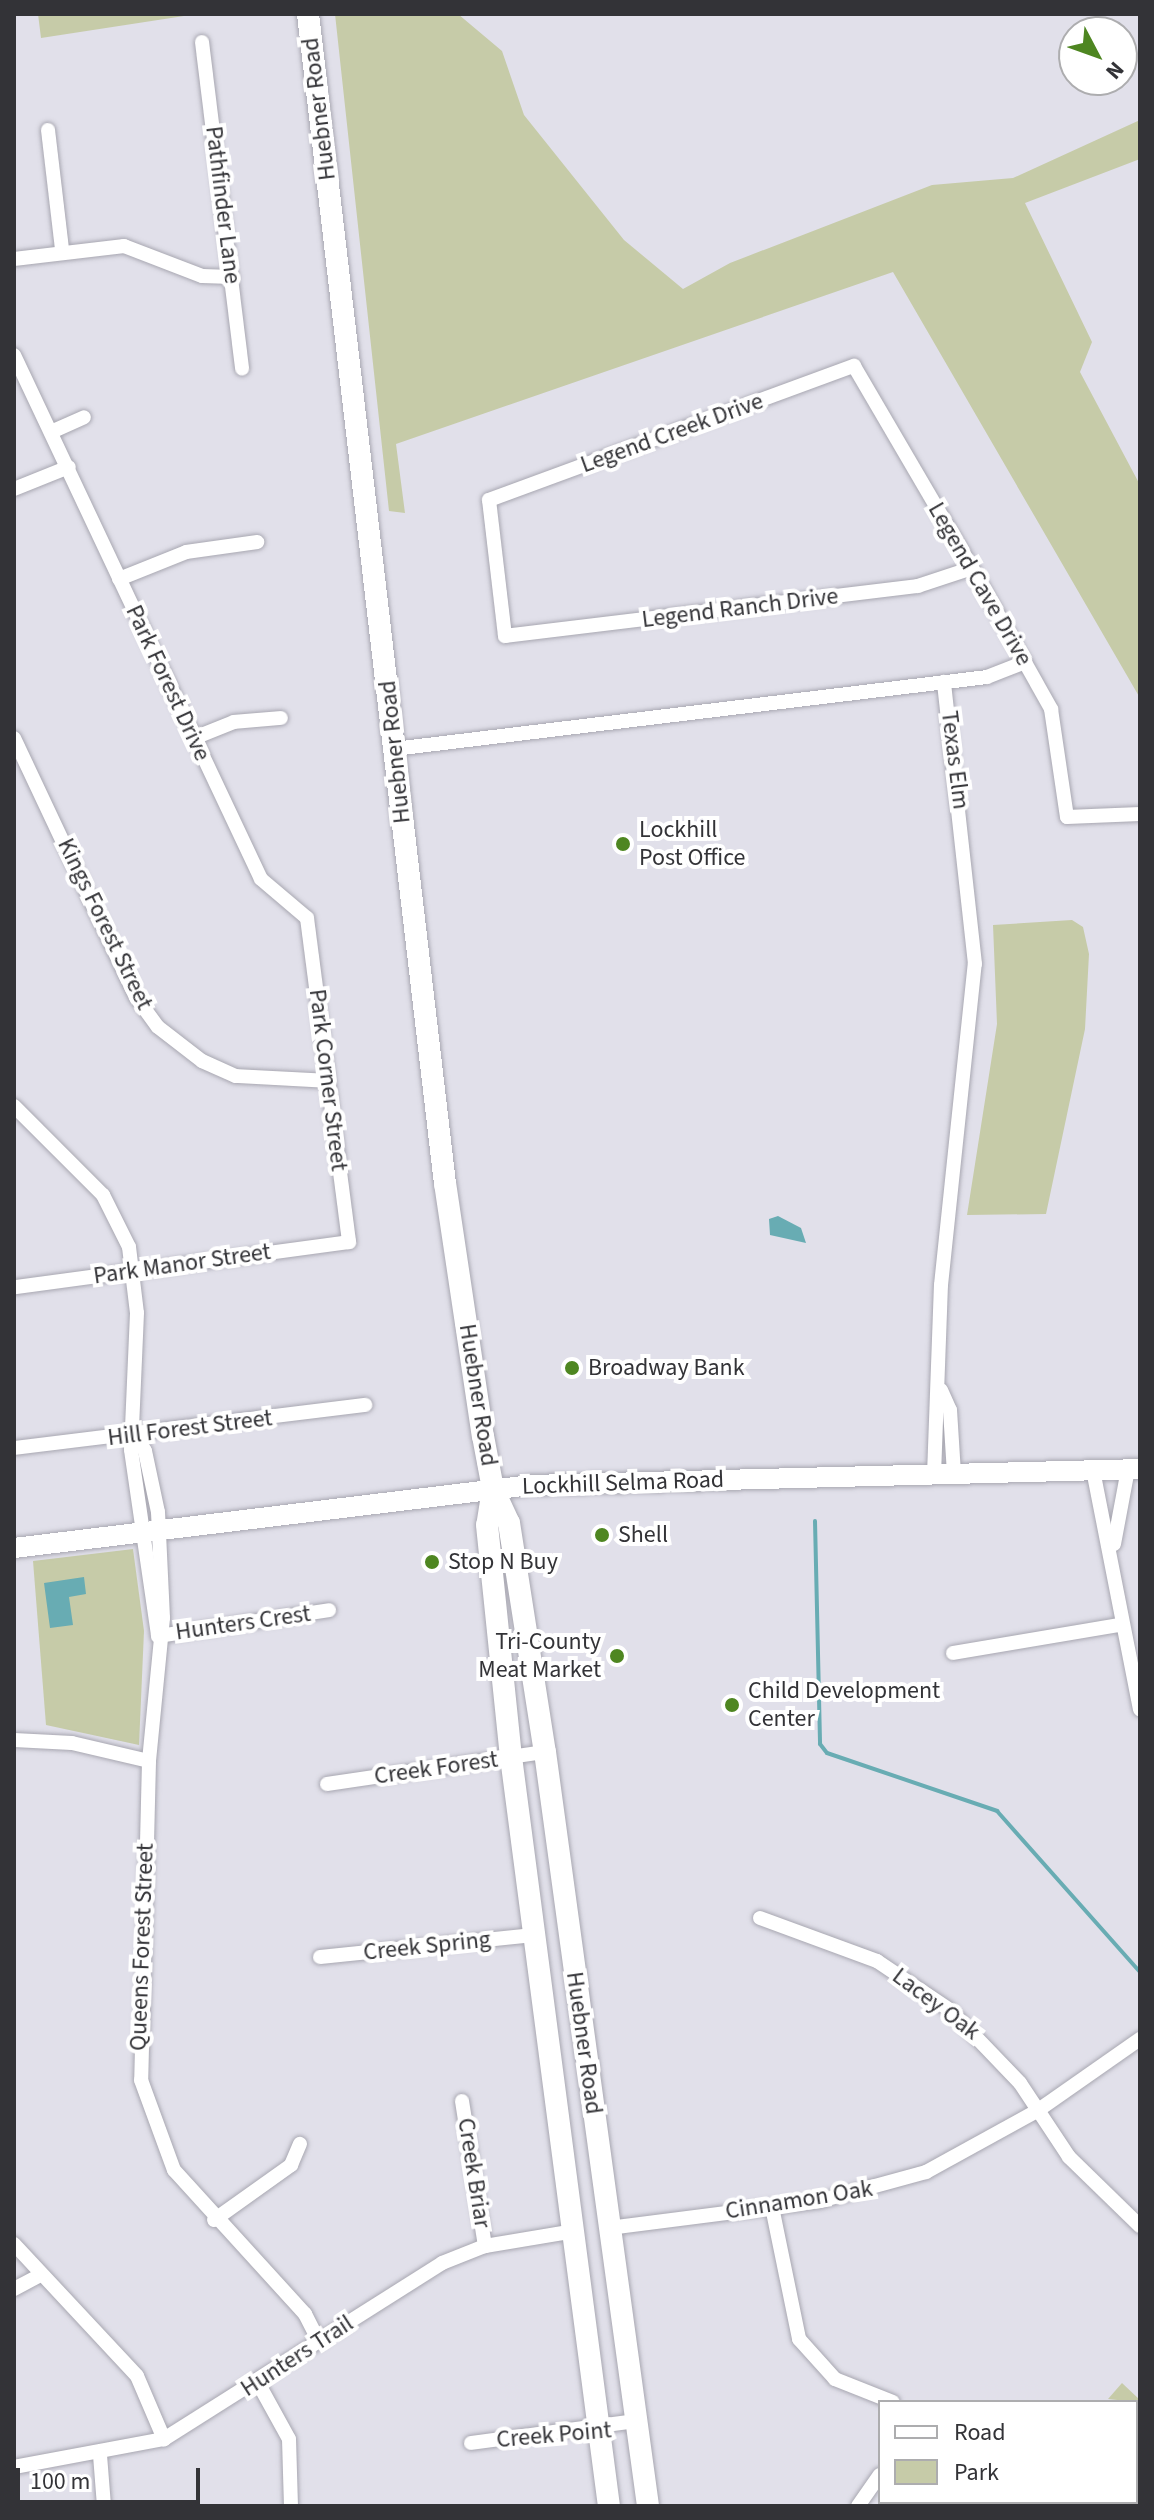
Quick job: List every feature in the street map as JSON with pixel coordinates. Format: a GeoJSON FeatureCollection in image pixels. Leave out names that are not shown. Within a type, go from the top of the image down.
{"type":"FeatureCollection","features":[{"type":"Feature","properties":{"kind":"main road","name":"Huebner Road"},"geometry":{"type":"LineString","coordinates":[[308,14],[445,1183],[493,1489],[509,1523],[545,1752],[648,2506]]}},
{"type":"Feature","properties":{"kind":"main road","name":"Lockhill Selma Road"},"geometry":{"type":"LineString","coordinates":[[14,1548],[493,1489],[1134,1469]]}},
{"type":"Feature","properties":{"kind":"main road","name":"Huebner Road"},"geometry":{"type":"LineString","coordinates":[[493,1489],[487,1525],[511,1757],[609,2506]]}},
{"type":"Feature","properties":{"kind":"main road"},"geometry":{"type":"LineString","coordinates":[[575,2231],[609,2228]]}},
{"type":"Feature","properties":{"kind":"street","name":"Pathfinder Lane"},"geometry":{"type":"LineString","coordinates":[[202,42],[242,369]]}},
{"type":"Feature","properties":{"kind":"street"},"geometry":{"type":"LineString","coordinates":[[48,130],[62,250]]}},
{"type":"Feature","properties":{"kind":"street"},"geometry":{"type":"LineString","coordinates":[[14,259],[62,250],[124,246],[185,271],[232,277]]}},
{"type":"Feature","properties":{"kind":"street","name":"Park Forest Drive"},"geometry":{"type":"LineString","coordinates":[[14,355],[261,879],[307,918]]}},
{"type":"Feature","properties":{"kind":"street","name":"Legend Creek Drive"},"geometry":{"type":"LineString","coordinates":[[505,636],[489,500],[854,366]]}},
{"type":"Feature","properties":{"kind":"street","name":"Legend Cave Drive"},"geometry":{"type":"LineString","coordinates":[[854,366],[1051,709],[1067,817],[1140,814]]}},
{"type":"Feature","properties":{"kind":"street"},"geometry":{"type":"LineString","coordinates":[[51,432],[84,417]]}},
{"type":"Feature","properties":{"kind":"street"},"geometry":{"type":"LineString","coordinates":[[14,489],[69,467]]}},
{"type":"Feature","properties":{"kind":"street"},"geometry":{"type":"LineString","coordinates":[[119,579],[186,552],[257,542]]}},
{"type":"Feature","properties":{"kind":"street","name":"Legend Ranch Drive"},"geometry":{"type":"LineString","coordinates":[[505,636],[918,586],[972,568]]}},
{"type":"Feature","properties":{"kind":"street"},"geometry":{"type":"LineString","coordinates":[[944,682],[1003,674],[1025,662]]}},
{"type":"Feature","properties":{"kind":"street","name":"Texas Elm"},"geometry":{"type":"LineString","coordinates":[[394,749],[944,682],[975,964],[941,1285],[944,1474]]}},
{"type":"Feature","properties":{"kind":"street"},"geometry":{"type":"LineString","coordinates":[[194,738],[234,722],[281,718]]}},
{"type":"Feature","properties":{"kind":"street","name":"Kings Forest Street"},"geometry":{"type":"LineString","coordinates":[[14,738],[136,997],[158,1027],[202,1061],[236,1076],[328,1081]]}},
{"type":"Feature","properties":{"kind":"street","name":"Park Corner Street"},"geometry":{"type":"LineString","coordinates":[[307,918],[349,1242]]}},
{"type":"Feature","properties":{"kind":"street","name":"Queens Forest Street"},"geometry":{"type":"LineString","coordinates":[[14,1106],[112,1207],[132,1270],[134,1435],[149,1531],[158,1636],[136,2052],[159,2141],[214,2220],[295,2303],[319,2342]]}},
{"type":"Feature","properties":{"kind":"street","name":"Park Manor Street"},"geometry":{"type":"LineString","coordinates":[[14,1287],[349,1242]]}},
{"type":"Feature","properties":{"kind":"street","name":"Hill Forest Street"},"geometry":{"type":"LineString","coordinates":[[14,1448],[365,1405]]}},
{"type":"Feature","properties":{"kind":"street"},"geometry":{"type":"LineString","coordinates":[[1113,1552],[1134,1469]]}},
{"type":"Feature","properties":{"kind":"street"},"geometry":{"type":"LineString","coordinates":[[1093,1470],[1113,1552],[1119,1625],[1140,1709]]}},
{"type":"Feature","properties":{"kind":"street","name":"Hunters Crest"},"geometry":{"type":"LineString","coordinates":[[158,1636],[329,1610]]}},
{"type":"Feature","properties":{"kind":"street"},"geometry":{"type":"LineString","coordinates":[[953,1653],[1119,1625]]}},
{"type":"Feature","properties":{"kind":"street"},"geometry":{"type":"LineString","coordinates":[[14,1740],[72,1743],[149,1761]]}},
{"type":"Feature","properties":{"kind":"street","name":"Creek Forest"},"geometry":{"type":"LineString","coordinates":[[327,1784],[545,1752]]}},
{"type":"Feature","properties":{"kind":"street","name":"Lacey Oak"},"geometry":{"type":"LineString","coordinates":[[760,1918],[914,1982],[984,2039],[1069,2157],[1140,2226]]}},
{"type":"Feature","properties":{"kind":"street","name":"Creek Spring"},"geometry":{"type":"LineString","coordinates":[[320,1957],[534,1935]]}},
{"type":"Feature","properties":{"kind":"street","name":"Cinnamon Oak"},"geometry":{"type":"LineString","coordinates":[[609,2228],[772,2207],[875,2189],[926,2172],[1037,2111],[1140,2039]]}},
{"type":"Feature","properties":{"kind":"street","name":"Creek Briar"},"geometry":{"type":"LineString","coordinates":[[462,2101],[485,2246]]}},
{"type":"Feature","properties":{"kind":"street"},"geometry":{"type":"LineString","coordinates":[[214,2220],[291,2165],[300,2144]]}},
{"type":"Feature","properties":{"kind":"street"},"geometry":{"type":"LineString","coordinates":[[772,2207],[799,2339],[835,2379],[888,2400]]}},
{"type":"Feature","properties":{"kind":"street","name":"Hunters Trail"},"geometry":{"type":"LineString","coordinates":[[14,2467],[100,2455],[164,2439],[428,2271],[485,2246],[575,2231]]}},
{"type":"Feature","properties":{"kind":"street"},"geometry":{"type":"LineString","coordinates":[[14,2244],[38,2276],[137,2376],[164,2439]]}},
{"type":"Feature","properties":{"kind":"street"},"geometry":{"type":"LineString","coordinates":[[14,2289],[38,2276]]}},
{"type":"Feature","properties":{"kind":"street"},"geometry":{"type":"LineString","coordinates":[[257,2381],[289,2439],[291,2506]]}},
{"type":"Feature","properties":{"kind":"street","name":"Creek Point"},"geometry":{"type":"LineString","coordinates":[[471,2443],[635,2421]]}},
{"type":"Feature","properties":{"kind":"street"},"geometry":{"type":"LineString","coordinates":[[100,2455],[104,2506]]}},
{"type":"Feature","properties":{"kind":"street"},"geometry":{"type":"LineString","coordinates":[[858,2506],[878,2478]]}},
{"type":"Feature","properties":{"kind":"green space"},"geometry":{"type":"Polygon","coordinates":[[[38,14],[197,14],[41,38],[38,14]]]}},
{"type":"Feature","properties":{"kind":"green space"},"geometry":{"type":"Polygon","coordinates":[[[335,14],[458,14],[502,51],[524,115],[624,240],[683,289],[730,263],[932,185],[1013,178],[1140,120],[1140,159],[1025,203],[1092,342],[1080,372],[1140,485],[1140,698],[893,272],[396,444],[405,513],[389,511],[335,14]]]}},
{"type":"Feature","properties":{"kind":"green space"},"geometry":{"type":"Polygon","coordinates":[[[1072,920],[1083,927],[1089,954],[1085,1029],[1046,1214],[967,1215],[997,1024],[993,925],[1072,920]]]}},
{"type":"Feature","properties":{"kind":"green space"},"geometry":{"type":"Polygon","coordinates":[[[133,1549],[144,1631],[139,1745],[46,1725],[33,1561],[133,1549]]]}},
{"type":"Feature","properties":{"kind":"green space"},"geometry":{"type":"Polygon","coordinates":[[[1122,2383],[1140,2400],[1140,2428],[1138,2400],[1108,2399],[1122,2383]]]}},
{"type":"Feature","properties":{"kind":"water"},"geometry":{"type":"Polygon","coordinates":[[[778,1216],[801,1228],[806,1243],[770,1235],[769,1219],[778,1216]]]}},
{"type":"Feature","properties":{"kind":"water"},"geometry":{"type":"Polygon","coordinates":[[[84,1577],[86,1594],[69,1597],[73,1625],[50,1628],[44,1583],[84,1577]]]}},
{"type":"Feature","properties":{"kind":"waterway"},"geometry":{"type":"LineString","coordinates":[[815,1521],[820,1744],[827,1753],[997,1811],[1140,1972]]}},
{"type":"Feature","properties":{"kind":"place","name":"Lockhill Post Office"},"geometry":{"type":"Point","coordinates":[623,844]}},
{"type":"Feature","properties":{"kind":"place","name":"Broadway Bank"},"geometry":{"type":"Point","coordinates":[572,1368]}},
{"type":"Feature","properties":{"kind":"place","name":"Shell"},"geometry":{"type":"Point","coordinates":[602,1535]}},
{"type":"Feature","properties":{"kind":"place","name":"Stop N Buy"},"geometry":{"type":"Point","coordinates":[432,1562]}},
{"type":"Feature","properties":{"kind":"place","name":"Tri-County Meat Market"},"geometry":{"type":"Point","coordinates":[617,1656]}},
{"type":"Feature","properties":{"kind":"place","name":"Child Development Center"},"geometry":{"type":"Point","coordinates":[732,1705]}}]}
